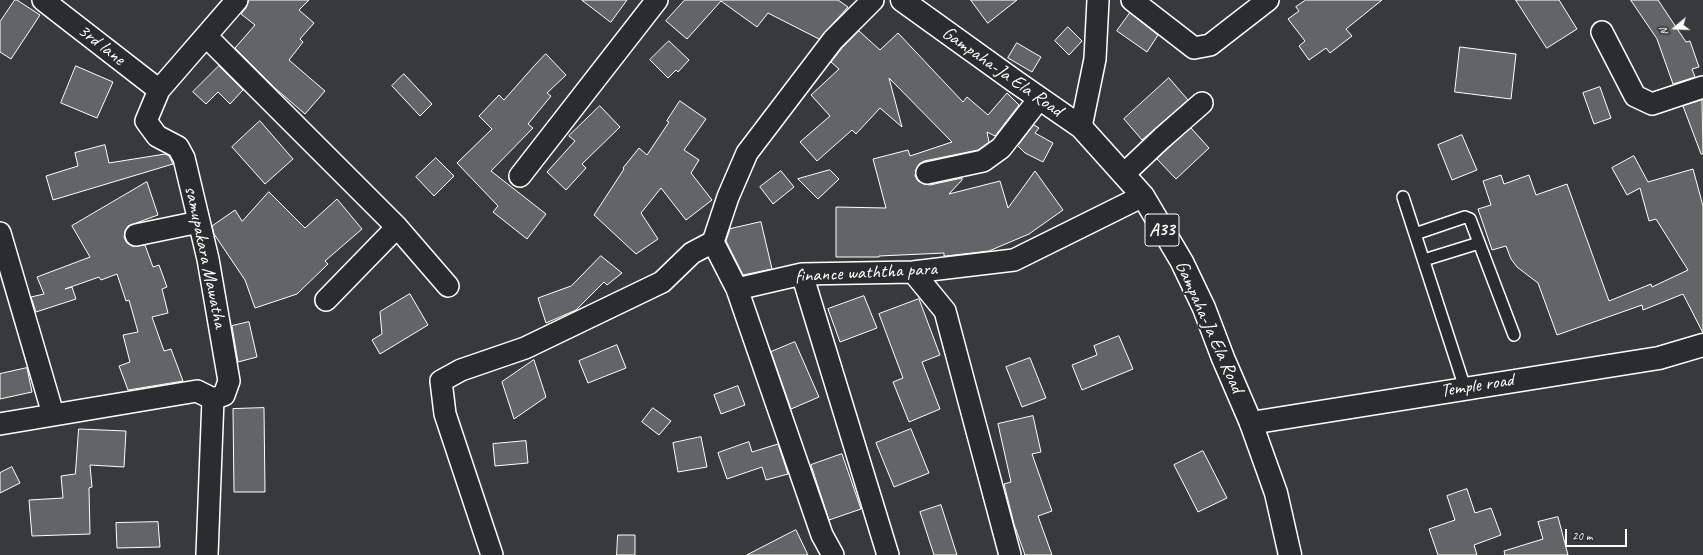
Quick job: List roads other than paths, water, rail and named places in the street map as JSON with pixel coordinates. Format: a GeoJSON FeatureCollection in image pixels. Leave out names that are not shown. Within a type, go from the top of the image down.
{"type":"FeatureCollection","features":[{"type":"Feature","properties":{"kind":"main road","name":"Gampaha-Ja Ela Road"},"geometry":{"type":"LineString","coordinates":[[902,0],[1039,99],[1082,127],[1143,196],[1182,262],[1204,308],[1223,358],[1251,423],[1276,493],[1290,555]]}},
{"type":"Feature","properties":{"kind":"main road","name":"Temple road"},"geometry":{"type":"LineString","coordinates":[[1251,423],[1659,358],[1703,345]]}},
{"type":"Feature","properties":{"kind":"street","name":"3rd lane"},"geometry":{"type":"LineString","coordinates":[[43,0],[159,90]]}},
{"type":"Feature","properties":{"kind":"street","name":"samupakara Mawatha"},"geometry":{"type":"LineString","coordinates":[[213,400],[224,395],[229,381],[208,259],[184,158],[178,147],[157,136],[146,121],[159,90],[237,0]]}},
{"type":"Feature","properties":{"kind":"street"},"geometry":{"type":"LineString","coordinates":[[520,176],[657,0]]}},
{"type":"Feature","properties":{"kind":"street"},"geometry":{"type":"LineString","coordinates":[[492,555],[445,414],[441,381],[462,370],[525,348],[662,282],[692,253],[713,242],[728,197],[747,153],[833,40],[873,0]]}},
{"type":"Feature","properties":{"kind":"street"},"geometry":{"type":"LineString","coordinates":[[1082,127],[1095,59],[1098,0]]}},
{"type":"Feature","properties":{"kind":"street"},"geometry":{"type":"LineString","coordinates":[[1132,0],[1194,48],[1210,45],[1268,0]]}},
{"type":"Feature","properties":{"kind":"street"},"geometry":{"type":"LineString","coordinates":[[1602,32],[1635,96],[1652,104],[1703,87]]}},
{"type":"Feature","properties":{"kind":"street"},"geometry":{"type":"LineString","coordinates":[[206,36],[397,227],[448,286]]}},
{"type":"Feature","properties":{"kind":"street"},"geometry":{"type":"LineString","coordinates":[[927,173],[983,161],[1001,148],[1039,99]]}},
{"type":"Feature","properties":{"kind":"street"},"geometry":{"type":"LineString","coordinates":[[1124,174],[1162,138],[1202,104]]}},
{"type":"Feature","properties":{"kind":"street","name":"finance waththa para"},"geometry":{"type":"LineString","coordinates":[[737,289],[802,274],[913,272],[1014,260],[1143,196]]}},
{"type":"Feature","properties":{"kind":"street"},"geometry":{"type":"LineString","coordinates":[[136,235],[199,222]]}},
{"type":"Feature","properties":{"kind":"street"},"geometry":{"type":"LineString","coordinates":[[326,300],[397,227]]}},
{"type":"Feature","properties":{"kind":"street"},"geometry":{"type":"LineString","coordinates":[[0,233],[53,414]]}},
{"type":"Feature","properties":{"kind":"street"},"geometry":{"type":"LineString","coordinates":[[713,242],[737,289],[822,534],[833,555]]}},
{"type":"Feature","properties":{"kind":"street"},"geometry":{"type":"LineString","coordinates":[[913,272],[945,311],[1010,555]]}},
{"type":"Feature","properties":{"kind":"street"},"geometry":{"type":"LineString","coordinates":[[802,274],[888,555]]}},
{"type":"Feature","properties":{"kind":"street"},"geometry":{"type":"LineString","coordinates":[[0,424],[197,391],[213,400],[207,555]]}},
{"type":"Feature","properties":{"kind":"lane"},"geometry":{"type":"LineString","coordinates":[[1403,197],[1465,388]]}},
{"type":"Feature","properties":{"kind":"lane"},"geometry":{"type":"LineString","coordinates":[[1415,234],[1465,217],[1470,219],[1514,335]]}},
{"type":"Feature","properties":{"kind":"lane"},"geometry":{"type":"LineString","coordinates":[[1424,260],[1479,243]]}}]}
